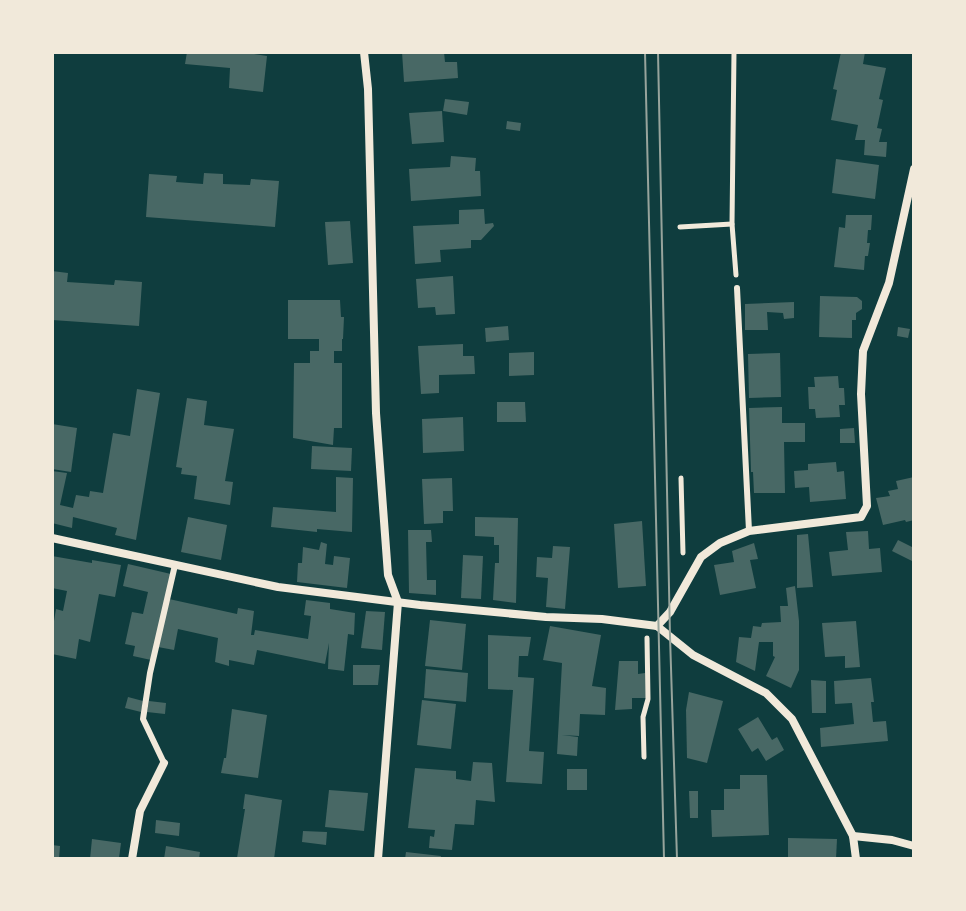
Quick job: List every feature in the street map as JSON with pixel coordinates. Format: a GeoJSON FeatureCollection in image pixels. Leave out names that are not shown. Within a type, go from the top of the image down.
{"type":"FeatureCollection","features":[{"type":"Feature","properties":{"kind":"street"},"geometry":{"type":"LineString","coordinates":[[364,52],[368,89],[376,413],[388,575],[398,602],[378,859]]}},
{"type":"Feature","properties":{"kind":"street"},"geometry":{"type":"LineString","coordinates":[[657,626],[670,612],[701,557],[720,543],[749,531],[861,517],[867,506],[861,394],[863,351],[889,283],[914,169]]}},
{"type":"Feature","properties":{"kind":"street"},"geometry":{"type":"LineString","coordinates":[[52,538],[278,587],[398,602],[657,626],[693,655],[766,693],[792,719],[853,836],[856,859]]}},
{"type":"Feature","properties":{"kind":"street"},"geometry":{"type":"LineString","coordinates":[[132,859],[140,811],[164,763]]}},
{"type":"Feature","properties":{"kind":"street"},"geometry":{"type":"LineString","coordinates":[[853,836],[914,846]]}},
{"type":"Feature","properties":{"kind":"lane"},"geometry":{"type":"LineString","coordinates":[[737,288],[749,531]]}},
{"type":"Feature","properties":{"kind":"lane"},"geometry":{"type":"LineString","coordinates":[[164,763],[143,719],[150,673],[175,565]]}},
{"type":"Feature","properties":{"kind":"path"},"geometry":{"type":"LineString","coordinates":[[734,52],[732,224],[737,288]]}},
{"type":"Feature","properties":{"kind":"path"},"geometry":{"type":"LineString","coordinates":[[680,227],[732,224]]}},
{"type":"Feature","properties":{"kind":"path"},"geometry":{"type":"LineString","coordinates":[[681,478],[683,559],[692,572]]}},
{"type":"Feature","properties":{"kind":"path"},"geometry":{"type":"LineString","coordinates":[[644,757],[643,717],[648,699],[646,625]]}},
{"type":"Feature","properties":{"kind":"building"},"geometry":{"type":"Polygon","coordinates":[[[187,52],[254,52],[267,56],[263,92],[229,88],[230,68],[185,64],[187,52]]]}},
{"type":"Feature","properties":{"kind":"building"},"geometry":{"type":"Polygon","coordinates":[[[402,52],[444,52],[445,62],[457,62],[458,78],[404,82],[402,52]]]}},
{"type":"Feature","properties":{"kind":"building"},"geometry":{"type":"Polygon","coordinates":[[[841,52],[865,52],[863,64],[886,68],[877,128],[882,129],[879,142],[887,142],[886,157],[864,155],[865,140],[855,140],[858,125],[831,120],[837,90],[833,89],[841,52]]]}},
{"type":"Feature","properties":{"kind":"building"},"geometry":{"type":"Polygon","coordinates":[[[445,99],[469,102],[467,115],[443,111],[445,99]]]}},
{"type":"Feature","properties":{"kind":"building"},"geometry":{"type":"Polygon","coordinates":[[[442,111],[444,142],[412,144],[409,113],[442,111]]]}},
{"type":"Feature","properties":{"kind":"building"},"geometry":{"type":"Polygon","coordinates":[[[507,121],[521,123],[520,131],[506,129],[507,121]]]}},
{"type":"Feature","properties":{"kind":"building"},"geometry":{"type":"Polygon","coordinates":[[[451,156],[476,158],[475,171],[480,171],[481,196],[411,201],[409,169],[450,167],[451,156]]]}},
{"type":"Feature","properties":{"kind":"building"},"geometry":{"type":"Polygon","coordinates":[[[836,159],[879,165],[875,199],[832,193],[836,159]]]}},
{"type":"Feature","properties":{"kind":"building"},"geometry":{"type":"Polygon","coordinates":[[[204,173],[223,174],[223,184],[250,185],[251,179],[279,181],[275,227],[146,217],[149,174],[177,176],[176,182],[203,184],[204,173]]]}},
{"type":"Feature","properties":{"kind":"building"},"geometry":{"type":"Polygon","coordinates":[[[484,209],[485,224],[493,223],[494,226],[481,240],[471,240],[471,248],[440,250],[441,262],[415,264],[413,226],[459,224],[459,210],[484,209]]]}},
{"type":"Feature","properties":{"kind":"building"},"geometry":{"type":"Polygon","coordinates":[[[846,215],[872,215],[864,270],[834,267],[839,227],[845,228],[846,215]]]}},
{"type":"Feature","properties":{"kind":"building"},"geometry":{"type":"Polygon","coordinates":[[[350,221],[353,263],[328,265],[325,222],[350,221]]]}},
{"type":"Feature","properties":{"kind":"building"},"geometry":{"type":"Polygon","coordinates":[[[52,271],[68,273],[67,282],[114,285],[115,280],[142,282],[139,326],[52,320],[52,271]]]}},
{"type":"Feature","properties":{"kind":"building"},"geometry":{"type":"Polygon","coordinates":[[[453,276],[455,314],[436,315],[435,307],[418,308],[416,279],[453,276]]]}},
{"type":"Feature","properties":{"kind":"building"},"geometry":{"type":"Polygon","coordinates":[[[820,296],[857,297],[862,301],[862,309],[856,313],[856,320],[852,320],[852,338],[819,337],[820,296]]]}},
{"type":"Feature","properties":{"kind":"building"},"geometry":{"type":"Polygon","coordinates":[[[288,300],[340,300],[341,317],[344,317],[342,351],[334,351],[334,363],[342,363],[342,428],[334,428],[333,445],[293,438],[294,363],[310,363],[310,351],[319,351],[319,339],[288,339],[288,300]]]}},
{"type":"Feature","properties":{"kind":"building"},"geometry":{"type":"Polygon","coordinates":[[[794,302],[794,318],[784,319],[783,313],[767,312],[768,330],[745,330],[745,304],[794,302]]]}},
{"type":"Feature","properties":{"kind":"building"},"geometry":{"type":"Polygon","coordinates":[[[508,326],[509,340],[486,342],[485,328],[508,326]]]}},
{"type":"Feature","properties":{"kind":"building"},"geometry":{"type":"Polygon","coordinates":[[[898,327],[910,329],[908,338],[897,336],[898,327]]]}},
{"type":"Feature","properties":{"kind":"building"},"geometry":{"type":"Polygon","coordinates":[[[463,344],[463,356],[474,356],[475,374],[439,375],[439,393],[421,394],[418,346],[463,344]]]}},
{"type":"Feature","properties":{"kind":"building"},"geometry":{"type":"Polygon","coordinates":[[[534,352],[534,375],[509,376],[509,353],[534,352]]]}},
{"type":"Feature","properties":{"kind":"building"},"geometry":{"type":"Polygon","coordinates":[[[780,353],[781,397],[749,398],[748,354],[780,353]]]}},
{"type":"Feature","properties":{"kind":"building"},"geometry":{"type":"Polygon","coordinates":[[[838,376],[839,388],[844,388],[845,405],[839,405],[840,417],[816,418],[815,409],[809,409],[808,387],[815,387],[814,377],[838,376]]]}},
{"type":"Feature","properties":{"kind":"building"},"geometry":{"type":"Polygon","coordinates":[[[137,389],[160,393],[136,540],[115,535],[117,528],[73,517],[72,528],[52,523],[52,471],[67,473],[60,505],[73,508],[76,495],[89,497],[90,491],[103,493],[113,433],[130,436],[137,389]]]}},
{"type":"Feature","properties":{"kind":"building"},"geometry":{"type":"Polygon","coordinates":[[[187,398],[207,401],[204,425],[234,429],[225,481],[233,482],[230,505],[194,499],[197,476],[181,474],[182,468],[176,467],[187,398]]]}},
{"type":"Feature","properties":{"kind":"building"},"geometry":{"type":"Polygon","coordinates":[[[497,402],[525,402],[526,422],[497,422],[497,402]]]}},
{"type":"Feature","properties":{"kind":"building"},"geometry":{"type":"Polygon","coordinates":[[[782,407],[782,423],[805,423],[805,442],[784,442],[785,493],[754,493],[749,408],[782,407]]]}},
{"type":"Feature","properties":{"kind":"building"},"geometry":{"type":"Polygon","coordinates":[[[463,417],[464,451],[423,453],[422,419],[463,417]]]}},
{"type":"Feature","properties":{"kind":"building"},"geometry":{"type":"Polygon","coordinates":[[[52,424],[77,428],[71,472],[52,469],[52,424]]]}},
{"type":"Feature","properties":{"kind":"building"},"geometry":{"type":"Polygon","coordinates":[[[854,428],[855,443],[840,443],[840,429],[854,428]]]}},
{"type":"Feature","properties":{"kind":"building"},"geometry":{"type":"Polygon","coordinates":[[[312,446],[352,448],[351,471],[311,469],[312,446]]]}},
{"type":"Feature","properties":{"kind":"building"},"geometry":{"type":"Polygon","coordinates":[[[836,462],[837,472],[844,471],[846,499],[810,502],[809,487],[795,488],[794,471],[808,470],[808,464],[836,462]]]}},
{"type":"Feature","properties":{"kind":"building"},"geometry":{"type":"Polygon","coordinates":[[[336,477],[353,478],[352,532],[271,527],[273,507],[336,512],[336,477]]]}},
{"type":"Feature","properties":{"kind":"building"},"geometry":{"type":"Polygon","coordinates":[[[914,477],[914,520],[883,525],[876,498],[890,496],[888,491],[898,489],[896,481],[914,477]]]}},
{"type":"Feature","properties":{"kind":"building"},"geometry":{"type":"Polygon","coordinates":[[[452,478],[453,511],[443,511],[443,523],[424,524],[422,479],[452,478]]]}},
{"type":"Feature","properties":{"kind":"building"},"geometry":{"type":"Polygon","coordinates":[[[188,517],[227,525],[221,560],[181,552],[188,517]]]}},
{"type":"Feature","properties":{"kind":"building"},"geometry":{"type":"Polygon","coordinates":[[[475,517],[518,518],[516,603],[493,600],[499,545],[494,545],[494,537],[475,536],[475,517]]]}},
{"type":"Feature","properties":{"kind":"building"},"geometry":{"type":"Polygon","coordinates":[[[642,521],[646,586],[618,588],[614,524],[642,521]]]}},
{"type":"Feature","properties":{"kind":"building"},"geometry":{"type":"Polygon","coordinates":[[[408,530],[431,530],[432,542],[426,542],[427,580],[436,580],[436,595],[409,593],[408,530]]]}},
{"type":"Feature","properties":{"kind":"building"},"geometry":{"type":"Polygon","coordinates":[[[868,531],[869,549],[880,548],[882,572],[832,576],[829,552],[848,550],[846,532],[868,531]]]}},
{"type":"Feature","properties":{"kind":"building"},"geometry":{"type":"Polygon","coordinates":[[[808,534],[813,587],[797,588],[797,535],[808,534]]]}},
{"type":"Feature","properties":{"kind":"building"},"geometry":{"type":"Polygon","coordinates":[[[898,540],[914,548],[912,561],[892,551],[898,540]]]}},
{"type":"Feature","properties":{"kind":"building"},"geometry":{"type":"Polygon","coordinates":[[[321,542],[327,544],[325,564],[333,565],[334,556],[350,558],[347,588],[297,582],[303,547],[319,550],[321,542]]]}},
{"type":"Feature","properties":{"kind":"building"},"geometry":{"type":"Polygon","coordinates":[[[754,543],[758,559],[750,560],[756,588],[720,595],[714,565],[734,562],[732,551],[754,543]]]}},
{"type":"Feature","properties":{"kind":"building"},"geometry":{"type":"Polygon","coordinates":[[[553,546],[570,547],[565,609],[546,607],[548,578],[536,577],[537,557],[552,558],[553,546]]]}},
{"type":"Feature","properties":{"kind":"building"},"geometry":{"type":"Polygon","coordinates":[[[463,555],[483,556],[481,599],[461,598],[463,555]]]}},
{"type":"Feature","properties":{"kind":"building"},"geometry":{"type":"Polygon","coordinates":[[[52,556],[121,565],[115,597],[99,594],[90,642],[79,639],[76,659],[52,654],[56,609],[63,611],[67,591],[52,588],[52,556]]]}},
{"type":"Feature","properties":{"kind":"building"},"geometry":{"type":"Polygon","coordinates":[[[128,564],[171,574],[151,660],[133,656],[135,646],[125,644],[132,612],[143,614],[148,592],[123,586],[128,564]]]}},
{"type":"Feature","properties":{"kind":"building"},"geometry":{"type":"Polygon","coordinates":[[[795,586],[799,670],[791,688],[766,676],[775,657],[773,642],[759,642],[755,671],[736,662],[739,637],[751,638],[753,626],[781,622],[780,606],[788,606],[786,588],[795,586]]]}},
{"type":"Feature","properties":{"kind":"building"},"geometry":{"type":"Polygon","coordinates":[[[169,599],[237,614],[238,608],[254,611],[251,635],[255,630],[308,639],[311,616],[304,615],[306,600],[330,603],[330,609],[355,613],[354,635],[348,634],[344,671],[328,669],[329,643],[325,664],[257,650],[254,665],[229,660],[229,666],[215,662],[218,638],[178,629],[174,650],[158,647],[169,599]]]}},
{"type":"Feature","properties":{"kind":"building"},"geometry":{"type":"Polygon","coordinates":[[[366,611],[385,612],[382,650],[361,648],[366,611]]]}},
{"type":"Feature","properties":{"kind":"building"},"geometry":{"type":"Polygon","coordinates":[[[430,620],[466,624],[462,670],[425,666],[430,620]]]}},
{"type":"Feature","properties":{"kind":"building"},"geometry":{"type":"Polygon","coordinates":[[[856,621],[860,667],[845,668],[845,656],[825,657],[822,623],[856,621]]]}},
{"type":"Feature","properties":{"kind":"building"},"geometry":{"type":"Polygon","coordinates":[[[550,626],[601,635],[592,686],[606,688],[605,715],[580,714],[579,736],[562,735],[578,737],[577,756],[557,754],[562,663],[543,660],[550,626]]]}},
{"type":"Feature","properties":{"kind":"building"},"geometry":{"type":"Polygon","coordinates":[[[488,635],[531,637],[528,656],[519,656],[518,677],[534,678],[529,751],[544,752],[542,784],[506,782],[513,690],[488,689],[488,635]]]}},
{"type":"Feature","properties":{"kind":"building"},"geometry":{"type":"Polygon","coordinates":[[[619,661],[638,661],[638,674],[645,673],[646,698],[632,698],[632,709],[615,710],[619,661]]]}},
{"type":"Feature","properties":{"kind":"building"},"geometry":{"type":"Polygon","coordinates":[[[353,665],[380,665],[378,685],[353,685],[353,665]]]}},
{"type":"Feature","properties":{"kind":"building"},"geometry":{"type":"Polygon","coordinates":[[[426,669],[468,673],[466,702],[424,698],[426,669]]]}},
{"type":"Feature","properties":{"kind":"building"},"geometry":{"type":"Polygon","coordinates":[[[871,678],[873,722],[886,721],[888,741],[821,747],[820,728],[854,724],[852,703],[835,704],[834,681],[871,678]]]}},
{"type":"Feature","properties":{"kind":"building"},"geometry":{"type":"Polygon","coordinates":[[[811,680],[826,681],[826,713],[812,713],[811,680]]]}},
{"type":"Feature","properties":{"kind":"building"},"geometry":{"type":"Polygon","coordinates":[[[689,692],[723,701],[707,763],[687,758],[686,710],[689,692]]]}},
{"type":"Feature","properties":{"kind":"building"},"geometry":{"type":"Polygon","coordinates":[[[128,697],[143,701],[141,712],[125,708],[128,697]]]}},
{"type":"Feature","properties":{"kind":"building"},"geometry":{"type":"Polygon","coordinates":[[[422,700],[456,704],[451,749],[417,745],[422,700]]]}},
{"type":"Feature","properties":{"kind":"building"},"geometry":{"type":"Polygon","coordinates":[[[149,701],[166,703],[165,714],[147,712],[149,701]]]}},
{"type":"Feature","properties":{"kind":"building"},"geometry":{"type":"Polygon","coordinates":[[[232,709],[267,715],[258,778],[221,773],[232,709]]]}},
{"type":"Feature","properties":{"kind":"building"},"geometry":{"type":"Polygon","coordinates":[[[758,717],[772,740],[777,737],[784,750],[766,761],[758,748],[752,752],[738,729],[758,717]]]}},
{"type":"Feature","properties":{"kind":"building"},"geometry":{"type":"Polygon","coordinates":[[[473,762],[492,763],[495,802],[476,800],[474,825],[455,824],[452,850],[429,848],[430,836],[434,837],[435,830],[408,828],[415,768],[456,771],[456,779],[471,781],[473,762]]]}},
{"type":"Feature","properties":{"kind":"building"},"geometry":{"type":"Polygon","coordinates":[[[567,769],[587,769],[587,790],[567,790],[567,769]]]}},
{"type":"Feature","properties":{"kind":"building"},"geometry":{"type":"Polygon","coordinates":[[[740,775],[767,775],[769,835],[712,837],[711,810],[724,810],[724,789],[740,789],[740,775]]]}},
{"type":"Feature","properties":{"kind":"building"},"geometry":{"type":"Polygon","coordinates":[[[329,790],[368,793],[364,831],[325,827],[329,790]]]}},
{"type":"Feature","properties":{"kind":"building"},"geometry":{"type":"Polygon","coordinates":[[[689,791],[698,791],[698,818],[690,818],[689,791]]]}},
{"type":"Feature","properties":{"kind":"building"},"geometry":{"type":"Polygon","coordinates":[[[245,794],[282,800],[274,859],[237,858],[245,794]]]}},
{"type":"Feature","properties":{"kind":"building"},"geometry":{"type":"Polygon","coordinates":[[[156,820],[180,823],[179,836],[155,833],[156,820]]]}},
{"type":"Feature","properties":{"kind":"building"},"geometry":{"type":"Polygon","coordinates":[[[303,831],[327,832],[326,845],[302,842],[303,831]]]}},
{"type":"Feature","properties":{"kind":"building"},"geometry":{"type":"Polygon","coordinates":[[[788,838],[837,839],[836,859],[788,859],[788,838]]]}},
{"type":"Feature","properties":{"kind":"building"},"geometry":{"type":"Polygon","coordinates":[[[92,839],[121,843],[119,858],[90,859],[92,839]]]}},
{"type":"Feature","properties":{"kind":"building"},"geometry":{"type":"Polygon","coordinates":[[[52,845],[60,846],[59,859],[52,859],[52,845]]]}},
{"type":"Feature","properties":{"kind":"building"},"geometry":{"type":"Polygon","coordinates":[[[166,846],[200,852],[199,859],[164,859],[166,846]]]}},
{"type":"Feature","properties":{"kind":"building"},"geometry":{"type":"Polygon","coordinates":[[[406,852],[441,856],[440,859],[405,859],[406,852]]]}},
{"type":"Feature","properties":{"kind":"tram line"},"geometry":{"type":"LineString","coordinates":[[645,52],[664,859]]}},
{"type":"Feature","properties":{"kind":"tram line"},"geometry":{"type":"LineString","coordinates":[[658,52],[677,859]]}}]}
